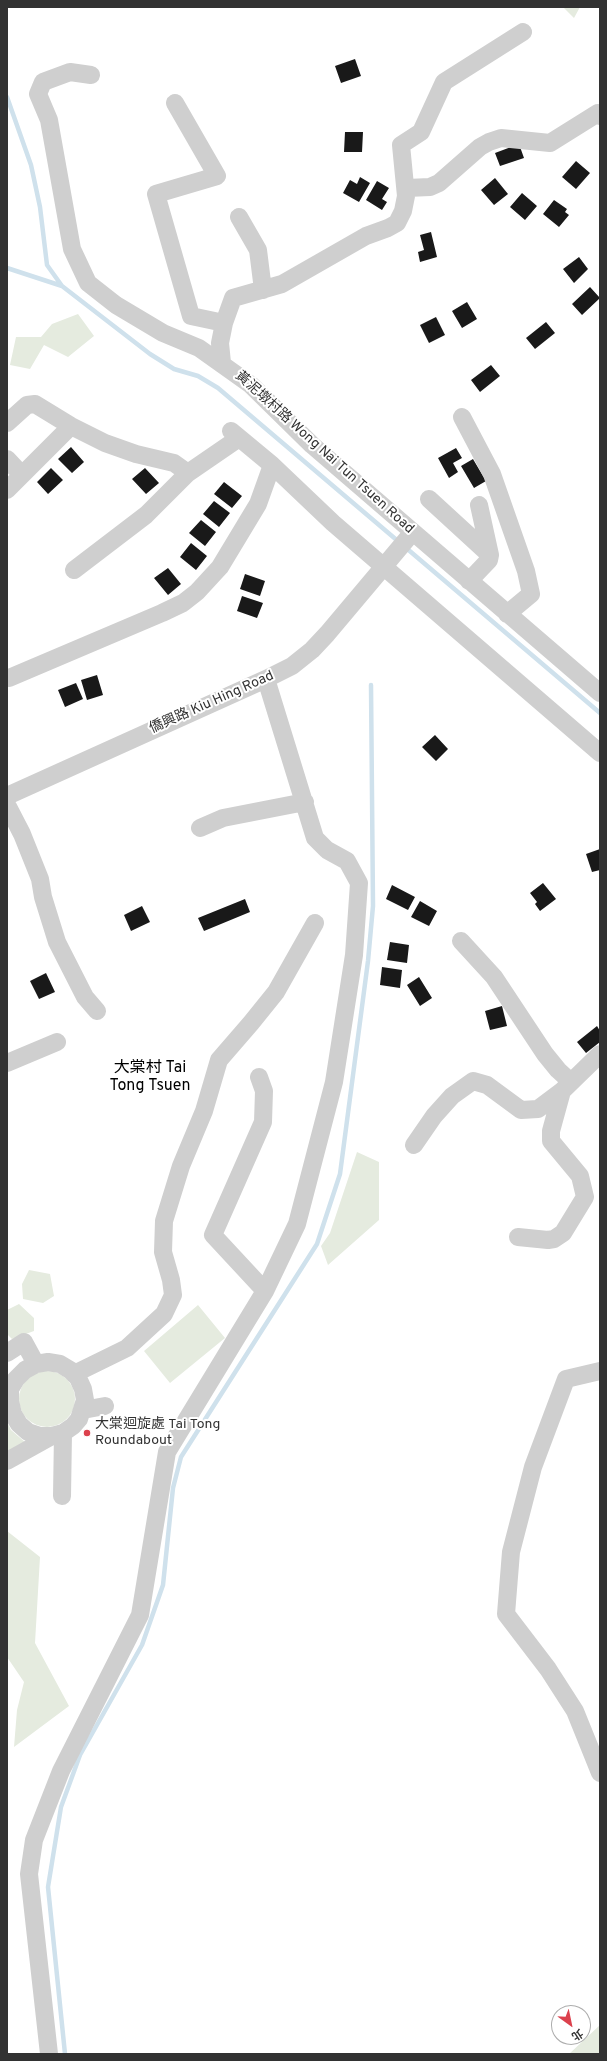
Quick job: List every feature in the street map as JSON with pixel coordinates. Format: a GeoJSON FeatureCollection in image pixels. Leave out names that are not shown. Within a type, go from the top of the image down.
{"type":"FeatureCollection","features":[{"type":"Feature","properties":{"kind":"street"},"geometry":{"type":"LineString","coordinates":[[222,363],[220,343],[224,323],[232,298],[282,284],[366,236],[393,226],[401,217],[405,205],[407,188],[401,146],[421,132],[444,82],[523,32]]}},
{"type":"Feature","properties":{"kind":"street","name":"黃泥墩村路 Wong Nai Tun Tsuen Road"},"geometry":{"type":"LineString","coordinates":[[90,75],[70,72],[43,82],[38,94],[49,120],[72,249],[88,283],[116,305],[163,333],[199,348],[251,385],[312,445],[412,533],[600,693]]}},
{"type":"Feature","properties":{"kind":"street"},"geometry":{"type":"LineString","coordinates":[[176,103],[217,176],[156,194],[191,316],[224,323]]}},
{"type":"Feature","properties":{"kind":"street"},"geometry":{"type":"LineString","coordinates":[[407,188],[430,187],[439,183],[489,142],[501,138],[550,143],[598,113],[600,116]]}},
{"type":"Feature","properties":{"kind":"street"},"geometry":{"type":"LineString","coordinates":[[240,216],[258,250],[263,290]]}},
{"type":"Feature","properties":{"kind":"street"},"geometry":{"type":"LineString","coordinates":[[7,423],[24,407],[31,404],[38,405],[71,426],[105,443],[136,454],[174,463],[188,473]]}},
{"type":"Feature","properties":{"kind":"street"},"geometry":{"type":"LineString","coordinates":[[462,417],[492,474],[526,571],[531,594],[507,614]]}},
{"type":"Feature","properties":{"kind":"street"},"geometry":{"type":"LineString","coordinates":[[7,490],[71,426]]}},
{"type":"Feature","properties":{"kind":"street"},"geometry":{"type":"LineString","coordinates":[[74,570],[146,515],[188,473],[235,434],[272,465],[333,523],[600,753]]}},
{"type":"Feature","properties":{"kind":"street"},"geometry":{"type":"LineString","coordinates":[[7,459],[22,475]]}},
{"type":"Feature","properties":{"kind":"street"},"geometry":{"type":"LineString","coordinates":[[9,678],[162,613],[183,603],[192,596],[220,567],[240,535],[258,504],[272,465]]}},
{"type":"Feature","properties":{"kind":"street"},"geometry":{"type":"LineString","coordinates":[[429,499],[490,556]]}},
{"type":"Feature","properties":{"kind":"street"},"geometry":{"type":"LineString","coordinates":[[469,581],[489,560],[490,556],[480,505]]}},
{"type":"Feature","properties":{"kind":"street","name":"僑興路 Kiu Hing Road"},"geometry":{"type":"LineString","coordinates":[[7,796],[292,666],[312,650],[412,533]]}},
{"type":"Feature","properties":{"kind":"street"},"geometry":{"type":"LineString","coordinates":[[49,2054],[30,1874],[34,1840],[61,1772],[140,1615],[167,1452],[266,1291],[297,1224],[334,1082],[354,955],[359,883],[347,861],[327,850],[315,838],[266,679]]}},
{"type":"Feature","properties":{"kind":"street"},"geometry":{"type":"LineString","coordinates":[[200,828],[223,818],[305,802]]}},
{"type":"Feature","properties":{"kind":"street"},"geometry":{"type":"LineString","coordinates":[[7,805],[22,834],[40,878],[43,897],[57,942],[85,997],[97,1011]]}},
{"type":"Feature","properties":{"kind":"street"},"geometry":{"type":"LineString","coordinates":[[74,1374],[127,1348],[164,1314],[172,1295],[171,1280],[163,1252],[164,1221],[181,1166],[204,1111],[218,1060],[251,1024],[276,992],[315,923]]}},
{"type":"Feature","properties":{"kind":"street"},"geometry":{"type":"LineString","coordinates":[[461,941],[494,977],[545,1054],[558,1070],[567,1086],[551,1131],[551,1141],[580,1176],[585,1197],[563,1233],[548,1240],[518,1237]]}},
{"type":"Feature","properties":{"kind":"street"},"geometry":{"type":"LineString","coordinates":[[7,1063],[57,1042]]}},
{"type":"Feature","properties":{"kind":"street"},"geometry":{"type":"LineString","coordinates":[[414,1145],[434,1116],[452,1096],[473,1081],[487,1085],[521,1110],[538,1109],[567,1086],[600,1054]]}},
{"type":"Feature","properties":{"kind":"street"},"geometry":{"type":"LineString","coordinates":[[259,1077],[264,1091],[263,1122],[213,1235],[266,1291]]}},
{"type":"Feature","properties":{"kind":"street"},"geometry":{"type":"LineString","coordinates":[[7,1353],[24,1342],[36,1364]]}},
{"type":"Feature","properties":{"kind":"street"},"geometry":{"type":"LineString","coordinates":[[7,1461],[58,1435],[73,1426],[83,1410],[85,1400],[83,1389],[74,1374],[60,1364],[48,1362],[36,1364],[25,1370],[9,1391],[12,1414],[19,1424],[28,1432],[40,1436],[58,1435]]}},
{"type":"Feature","properties":{"kind":"street"},"geometry":{"type":"LineString","coordinates":[[600,1371],[566,1379],[533,1467],[511,1552],[506,1614],[548,1669],[575,1711],[600,1773]]}},
{"type":"Feature","properties":{"kind":"street"},"geometry":{"type":"LineString","coordinates":[[83,1410],[105,1406]]}},
{"type":"Feature","properties":{"kind":"street"},"geometry":{"type":"LineString","coordinates":[[58,1435],[62,1496]]}},
{"type":"Feature","properties":{"kind":"shaded area"},"geometry":{"type":"Polygon","coordinates":[[[563,7],[580,7],[574,18],[563,7]]]}},
{"type":"Feature","properties":{"kind":"shaded area"},"geometry":{"type":"Polygon","coordinates":[[[78,314],[94,336],[68,357],[44,345],[30,369],[10,365],[16,337],[41,337],[52,324],[78,314]]]}},
{"type":"Feature","properties":{"kind":"shaded area"},"geometry":{"type":"Polygon","coordinates":[[[357,1152],[379,1162],[379,1220],[328,1265],[321,1246],[330,1233],[357,1152]]]}},
{"type":"Feature","properties":{"kind":"shaded area"},"geometry":{"type":"Polygon","coordinates":[[[29,1270],[50,1274],[54,1296],[43,1303],[23,1299],[22,1284],[29,1270]]]}},
{"type":"Feature","properties":{"kind":"shaded area"},"geometry":{"type":"Polygon","coordinates":[[[19,1304],[34,1318],[34,1331],[12,1339],[7,1334],[7,1310],[19,1304]]]}},
{"type":"Feature","properties":{"kind":"shaded area"},"geometry":{"type":"Polygon","coordinates":[[[198,1305],[225,1338],[170,1383],[144,1351],[198,1305]]]}},
{"type":"Feature","properties":{"kind":"shaded area"},"geometry":{"type":"Polygon","coordinates":[[[47,1371],[58,1373],[67,1379],[73,1388],[75,1399],[73,1410],[67,1419],[58,1425],[47,1427],[36,1425],[27,1419],[21,1410],[19,1399],[21,1388],[27,1379],[36,1373],[47,1371]]]}},
{"type":"Feature","properties":{"kind":"shaded area"},"geometry":{"type":"Polygon","coordinates":[[[7,1422],[11,1430],[25,1442],[7,1453],[7,1422]]]}},
{"type":"Feature","properties":{"kind":"shaded area"},"geometry":{"type":"Polygon","coordinates":[[[7,1531],[40,1557],[35,1643],[69,1706],[14,1747],[17,1710],[24,1682],[7,1657],[7,1531]]]}},
{"type":"Feature","properties":{"kind":"shaded area"},"geometry":{"type":"Polygon","coordinates":[[[600,2025],[600,2054],[569,2054],[579,2045],[591,2045],[591,2033],[600,2025]]]}},
{"type":"Feature","properties":{"kind":"building"},"geometry":{"type":"Polygon","coordinates":[[[355,59],[361,76],[341,83],[335,66],[355,59]]]}},
{"type":"Feature","properties":{"kind":"building"},"geometry":{"type":"Polygon","coordinates":[[[345,132],[363,132],[362,152],[344,152],[345,132]]]}},
{"type":"Feature","properties":{"kind":"building"},"geometry":{"type":"Polygon","coordinates":[[[519,144],[524,158],[500,166],[495,153],[519,144]]]}},
{"type":"Feature","properties":{"kind":"building"},"geometry":{"type":"Polygon","coordinates":[[[576,161],[590,173],[576,189],[562,177],[576,161]]]}},
{"type":"Feature","properties":{"kind":"building"},"geometry":{"type":"Polygon","coordinates":[[[360,177],[370,183],[359,202],[343,193],[350,180],[357,184],[360,177]]]}},
{"type":"Feature","properties":{"kind":"building"},"geometry":{"type":"Polygon","coordinates":[[[495,178],[508,194],[494,205],[481,190],[495,178]]]}},
{"type":"Feature","properties":{"kind":"building"},"geometry":{"type":"Polygon","coordinates":[[[377,181],[389,188],[382,199],[387,202],[382,210],[366,200],[377,181]]]}},
{"type":"Feature","properties":{"kind":"building"},"geometry":{"type":"Polygon","coordinates":[[[522,193],[537,206],[525,220],[510,207],[522,193]]]}},
{"type":"Feature","properties":{"kind":"building"},"geometry":{"type":"Polygon","coordinates":[[[554,200],[567,209],[565,212],[569,215],[559,227],[543,214],[554,200]]]}},
{"type":"Feature","properties":{"kind":"building"},"geometry":{"type":"Polygon","coordinates":[[[431,232],[437,257],[420,262],[418,252],[424,250],[420,235],[431,232]]]}},
{"type":"Feature","properties":{"kind":"building"},"geometry":{"type":"Polygon","coordinates":[[[579,257],[588,269],[574,283],[563,269],[579,257]]]}},
{"type":"Feature","properties":{"kind":"building"},"geometry":{"type":"Polygon","coordinates":[[[590,287],[600,298],[582,315],[572,304],[590,287]]]}},
{"type":"Feature","properties":{"kind":"building"},"geometry":{"type":"Polygon","coordinates":[[[467,302],[477,319],[462,328],[452,311],[467,302]]]}},
{"type":"Feature","properties":{"kind":"building"},"geometry":{"type":"Polygon","coordinates":[[[436,317],[445,335],[429,343],[420,325],[436,317]]]}},
{"type":"Feature","properties":{"kind":"building"},"geometry":{"type":"Polygon","coordinates":[[[546,322],[555,333],[535,349],[526,338],[546,322]]]}},
{"type":"Feature","properties":{"kind":"building"},"geometry":{"type":"Polygon","coordinates":[[[491,365],[500,376],[480,392],[471,380],[491,365]]]}},
{"type":"Feature","properties":{"kind":"building"},"geometry":{"type":"Polygon","coordinates":[[[71,447],[84,462],[72,473],[58,459],[71,447]]]}},
{"type":"Feature","properties":{"kind":"building"},"geometry":{"type":"Polygon","coordinates":[[[456,448],[462,458],[453,463],[458,472],[449,478],[438,458],[456,448]]]}},
{"type":"Feature","properties":{"kind":"building"},"geometry":{"type":"Polygon","coordinates":[[[473,459],[486,481],[474,488],[461,466],[473,459]]]}},
{"type":"Feature","properties":{"kind":"building"},"geometry":{"type":"Polygon","coordinates":[[[51,468],[63,480],[48,494],[37,482],[51,468]]]}},
{"type":"Feature","properties":{"kind":"building"},"geometry":{"type":"Polygon","coordinates":[[[145,468],[159,483],[146,494],[132,479],[145,468]]]}},
{"type":"Feature","properties":{"kind":"building"},"geometry":{"type":"Polygon","coordinates":[[[224,482],[242,496],[232,508],[214,494],[224,482]]]}},
{"type":"Feature","properties":{"kind":"building"},"geometry":{"type":"Polygon","coordinates":[[[214,501],[230,513],[219,527],[203,514],[214,501]]]}},
{"type":"Feature","properties":{"kind":"building"},"geometry":{"type":"Polygon","coordinates":[[[201,520],[216,532],[205,546],[189,533],[201,520]]]}},
{"type":"Feature","properties":{"kind":"building"},"geometry":{"type":"Polygon","coordinates":[[[191,543],[207,556],[196,570],[180,557],[191,543]]]}},
{"type":"Feature","properties":{"kind":"building"},"geometry":{"type":"Polygon","coordinates":[[[168,568],[181,584],[168,595],[154,578],[168,568]]]}},
{"type":"Feature","properties":{"kind":"building"},"geometry":{"type":"Polygon","coordinates":[[[245,574],[265,581],[260,596],[240,589],[245,574]]]}},
{"type":"Feature","properties":{"kind":"building"},"geometry":{"type":"Polygon","coordinates":[[[242,596],[263,603],[257,618],[237,611],[242,596]]]}},
{"type":"Feature","properties":{"kind":"building"},"geometry":{"type":"Polygon","coordinates":[[[97,675],[103,695],[87,700],[81,680],[97,675]]]}},
{"type":"Feature","properties":{"kind":"building"},"geometry":{"type":"Polygon","coordinates":[[[76,683],[83,699],[65,707],[58,690],[76,683]]]}},
{"type":"Feature","properties":{"kind":"building"},"geometry":{"type":"Polygon","coordinates":[[[435,735],[448,749],[436,761],[422,747],[435,735]]]}},
{"type":"Feature","properties":{"kind":"building"},"geometry":{"type":"Polygon","coordinates":[[[600,849],[600,870],[592,872],[586,854],[600,849]]]}},
{"type":"Feature","properties":{"kind":"building"},"geometry":{"type":"Polygon","coordinates":[[[543,883],[556,899],[540,911],[535,904],[537,902],[530,893],[543,883]]]}},
{"type":"Feature","properties":{"kind":"building"},"geometry":{"type":"Polygon","coordinates":[[[392,885],[415,897],[408,910],[386,899],[392,885]]]}},
{"type":"Feature","properties":{"kind":"building"},"geometry":{"type":"Polygon","coordinates":[[[245,899],[250,912],[204,931],[198,918],[245,899]]]}},
{"type":"Feature","properties":{"kind":"building"},"geometry":{"type":"Polygon","coordinates":[[[420,901],[437,911],[429,926],[411,917],[420,901]]]}},
{"type":"Feature","properties":{"kind":"building"},"geometry":{"type":"Polygon","coordinates":[[[142,906],[150,922],[131,931],[124,915],[142,906]]]}},
{"type":"Feature","properties":{"kind":"building"},"geometry":{"type":"Polygon","coordinates":[[[390,942],[409,945],[407,963],[387,960],[390,942]]]}},
{"type":"Feature","properties":{"kind":"building"},"geometry":{"type":"Polygon","coordinates":[[[382,967],[402,970],[400,988],[380,985],[382,967]]]}},
{"type":"Feature","properties":{"kind":"building"},"geometry":{"type":"Polygon","coordinates":[[[46,973],[55,992],[39,999],[30,981],[46,973]]]}},
{"type":"Feature","properties":{"kind":"building"},"geometry":{"type":"Polygon","coordinates":[[[419,977],[432,998],[420,1006],[407,985],[419,977]]]}},
{"type":"Feature","properties":{"kind":"building"},"geometry":{"type":"Polygon","coordinates":[[[502,1006],[507,1026],[490,1030],[485,1011],[502,1006]]]}},
{"type":"Feature","properties":{"kind":"building"},"geometry":{"type":"Polygon","coordinates":[[[597,1026],[600,1031],[600,1042],[586,1053],[577,1042],[597,1026]]]}},
{"type":"Feature","properties":{"kind":"waterway"},"geometry":{"type":"LineString","coordinates":[[7,97],[31,165],[40,207],[47,265],[62,286]]}},
{"type":"Feature","properties":{"kind":"waterway"},"geometry":{"type":"LineString","coordinates":[[7,268],[62,286],[150,354],[174,369],[198,376],[218,388],[399,542]]}},
{"type":"Feature","properties":{"kind":"waterway"},"geometry":{"type":"LineString","coordinates":[[405,547],[600,713]]}},
{"type":"Feature","properties":{"kind":"waterway"},"geometry":{"type":"LineString","coordinates":[[65,2054],[48,1887],[61,1807],[80,1755],[142,1645],[163,1585],[173,1488],[181,1457],[317,1244],[340,1174],[368,961],[373,906],[371,685]]}},
{"type":"Feature","properties":{"kind":"place","name":"大棠迴旋處 Tai Tong Roundabout"},"geometry":{"type":"Point","coordinates":[87,1433]}},
{"type":"Feature","properties":{"kind":"district","name":"大棠村 Tai Tong Tsuen"},"geometry":{"type":"Point","coordinates":[150,1078]}}]}
